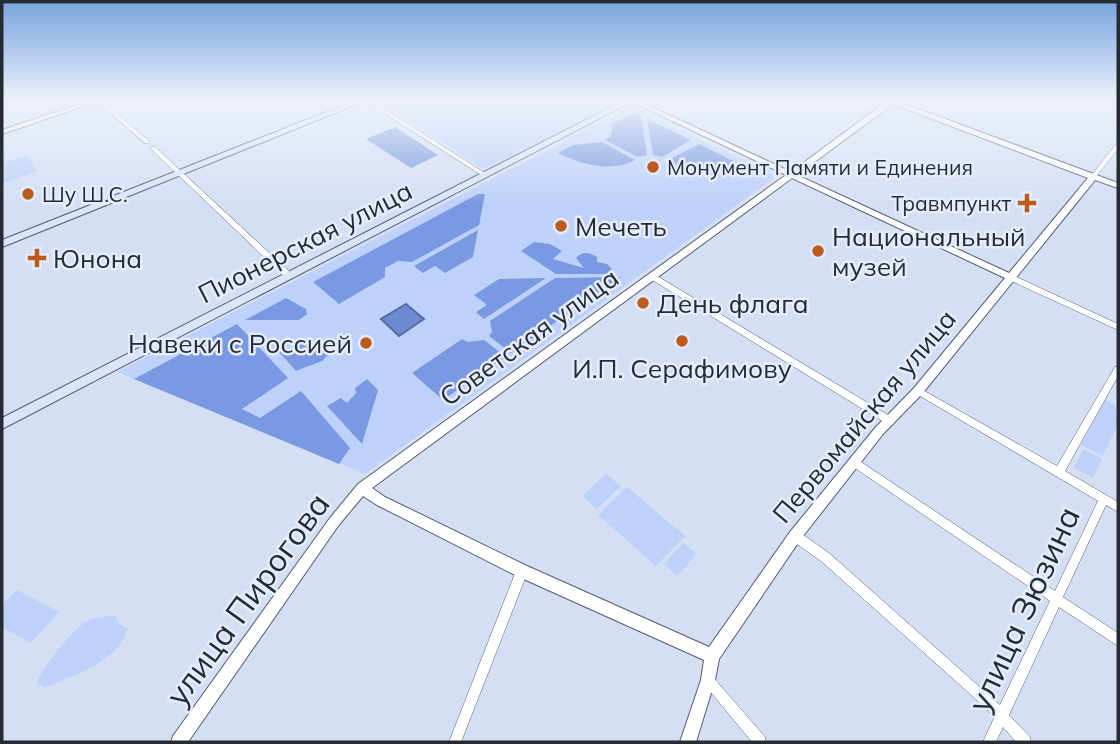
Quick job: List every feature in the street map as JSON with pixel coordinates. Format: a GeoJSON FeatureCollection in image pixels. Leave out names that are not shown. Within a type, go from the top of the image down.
{"type":"FeatureCollection","features":[{"type":"Feature","properties":{"kind":"main road"},"geometry":{"type":"LineString","coordinates":[[2,244],[274,136]]}},
{"type":"Feature","properties":{"kind":"main road","name":"Пионерская улица"},"geometry":{"type":"LineString","coordinates":[[3,422],[562,136]]}},
{"type":"Feature","properties":{"kind":"street"},"geometry":{"type":"LineString","coordinates":[[139,136],[289,276]]}},
{"type":"Feature","properties":{"kind":"street"},"geometry":{"type":"LineString","coordinates":[[423,136],[485,175]]}},
{"type":"Feature","properties":{"kind":"street"},"geometry":{"type":"LineString","coordinates":[[706,136],[1118,327]]}},
{"type":"Feature","properties":{"kind":"street","name":"Советская улица"},"geometry":{"type":"LineString","coordinates":[[362,488],[845,136]]}},
{"type":"Feature","properties":{"kind":"street"},"geometry":{"type":"LineString","coordinates":[[984,136],[1118,186]]}},
{"type":"Feature","properties":{"kind":"street","name":"Первомайская улица"},"geometry":{"type":"LineString","coordinates":[[688,742],[708,680],[712,656],[795,536],[918,391],[1118,145]]}},
{"type":"Feature","properties":{"kind":"street"},"geometry":{"type":"LineString","coordinates":[[652,276],[890,421]]}},
{"type":"Feature","properties":{"kind":"street","name":"улица Зюзина"},"geometry":{"type":"LineString","coordinates":[[1059,472],[1118,369]]}},
{"type":"Feature","properties":{"kind":"street"},"geometry":{"type":"LineString","coordinates":[[918,391],[1118,507]]}},
{"type":"Feature","properties":{"kind":"street"},"geometry":{"type":"LineString","coordinates":[[855,463],[1118,640]]}},
{"type":"Feature","properties":{"kind":"street"},"geometry":{"type":"LineString","coordinates":[[362,488],[380,501],[522,571],[712,656]]}},
{"type":"Feature","properties":{"kind":"street","name":"улица Пирогова"},"geometry":{"type":"LineString","coordinates":[[179,742],[334,522],[362,488]]}},
{"type":"Feature","properties":{"kind":"street","name":"улица Зюзина"},"geometry":{"type":"LineString","coordinates":[[989,742],[1104,498]]}},
{"type":"Feature","properties":{"kind":"street"},"geometry":{"type":"LineString","coordinates":[[795,536],[825,557],[991,705],[1025,742]]}},
{"type":"Feature","properties":{"kind":"street"},"geometry":{"type":"LineString","coordinates":[[456,742],[522,571]]}},
{"type":"Feature","properties":{"kind":"street"},"geometry":{"type":"LineString","coordinates":[[708,680],[760,742]]}},
{"type":"Feature","properties":{"kind":"shaded area"},"geometry":{"type":"Polygon","coordinates":[[[374,136],[408,136],[438,155],[411,168],[366,139],[374,136]]]}},
{"type":"Feature","properties":{"kind":"shaded area"},"geometry":{"type":"Polygon","coordinates":[[[432,136],[549,136],[483,169],[432,136]]]}},
{"type":"Feature","properties":{"kind":"shaded area"},"geometry":{"type":"Polygon","coordinates":[[[576,136],[691,136],[771,172],[774,178],[365,474],[117,372],[576,136]]]}},
{"type":"Feature","properties":{"kind":"shaded area"},"geometry":{"type":"Polygon","coordinates":[[[644,136],[647,155],[638,157],[605,140],[610,137],[644,136]]]}},
{"type":"Feature","properties":{"kind":"shaded area"},"geometry":{"type":"Polygon","coordinates":[[[650,136],[682,136],[691,140],[662,157],[653,155],[650,136]]]}},
{"type":"Feature","properties":{"kind":"shaded area"},"geometry":{"type":"Polygon","coordinates":[[[602,142],[635,160],[616,166],[596,166],[558,153],[573,145],[602,142]]]}},
{"type":"Feature","properties":{"kind":"shaded area"},"geometry":{"type":"Polygon","coordinates":[[[699,144],[741,165],[673,165],[668,160],[699,144]]]}},
{"type":"Feature","properties":{"kind":"shaded area"},"geometry":{"type":"Polygon","coordinates":[[[27,155],[38,171],[2,184],[2,164],[27,155]]]}},
{"type":"Feature","properties":{"kind":"shaded area"},"geometry":{"type":"Polygon","coordinates":[[[478,194],[485,194],[479,225],[412,262],[398,261],[385,268],[385,277],[339,304],[313,282],[478,194]]]}},
{"type":"Feature","properties":{"kind":"shaded area"},"geometry":{"type":"Polygon","coordinates":[[[478,230],[473,257],[445,273],[435,266],[423,273],[414,266],[478,230]]]}},
{"type":"Feature","properties":{"kind":"shaded area"},"geometry":{"type":"Polygon","coordinates":[[[534,242],[550,244],[562,251],[553,259],[584,268],[576,258],[588,253],[597,257],[597,262],[607,264],[612,269],[607,274],[556,274],[521,251],[534,242]]]}},
{"type":"Feature","properties":{"kind":"shaded area"},"geometry":{"type":"Polygon","coordinates":[[[621,277],[511,353],[489,336],[492,332],[490,321],[555,278],[621,277]]]}},
{"type":"Feature","properties":{"kind":"shaded area"},"geometry":{"type":"Polygon","coordinates":[[[546,278],[484,319],[476,312],[487,305],[474,295],[499,279],[546,278]]]}},
{"type":"Feature","properties":{"kind":"shaded area"},"geometry":{"type":"Polygon","coordinates":[[[286,298],[306,309],[307,314],[299,320],[245,320],[286,298]]]}},
{"type":"Feature","properties":{"kind":"shaded area"},"geometry":{"type":"Polygon","coordinates":[[[406,304],[424,319],[399,336],[381,319],[406,304]]]}},
{"type":"Feature","properties":{"kind":"shaded area"},"geometry":{"type":"Polygon","coordinates":[[[237,324],[288,378],[242,409],[260,418],[301,391],[350,448],[339,464],[134,379],[237,324]]]}},
{"type":"Feature","properties":{"kind":"shaded area"},"geometry":{"type":"Polygon","coordinates":[[[462,339],[468,342],[484,340],[506,357],[443,400],[412,373],[462,339]]]}},
{"type":"Feature","properties":{"kind":"shaded area"},"geometry":{"type":"Polygon","coordinates":[[[310,341],[335,348],[322,361],[296,371],[279,352],[310,341]]]}},
{"type":"Feature","properties":{"kind":"shaded area"},"geometry":{"type":"Polygon","coordinates":[[[367,379],[378,390],[362,444],[327,406],[341,398],[347,403],[356,393],[355,388],[367,379]]]}},
{"type":"Feature","properties":{"kind":"shaded area"},"geometry":{"type":"Polygon","coordinates":[[[1105,400],[1115,405],[1118,423],[1103,456],[1081,445],[1105,400]]]}},
{"type":"Feature","properties":{"kind":"shaded area"},"geometry":{"type":"Polygon","coordinates":[[[1083,449],[1102,459],[1093,478],[1074,468],[1083,449]]]}},
{"type":"Feature","properties":{"kind":"shaded area"},"geometry":{"type":"Polygon","coordinates":[[[606,474],[621,486],[597,509],[582,496],[606,474]]]}},
{"type":"Feature","properties":{"kind":"shaded area"},"geometry":{"type":"Polygon","coordinates":[[[627,487],[685,536],[656,566],[598,515],[627,487]]]}},
{"type":"Feature","properties":{"kind":"shaded area"},"geometry":{"type":"Polygon","coordinates":[[[683,543],[697,554],[677,576],[664,564],[683,543]]]}},
{"type":"Feature","properties":{"kind":"shaded area"},"geometry":{"type":"Polygon","coordinates":[[[17,590],[59,612],[31,643],[2,627],[2,605],[17,590]]]}},
{"type":"Feature","properties":{"kind":"shaded area"},"geometry":{"type":"Polygon","coordinates":[[[115,615],[119,623],[128,629],[114,651],[93,666],[44,688],[37,682],[45,667],[81,625],[90,620],[115,615]]]}},
{"type":"Feature","properties":{"kind":"place","name":"Монумент Памяти и Единения"},"geometry":{"type":"Point","coordinates":[653,167]}},
{"type":"Feature","properties":{"kind":"place","name":"Шу Ш.С."},"geometry":{"type":"Point","coordinates":[28,194]}},
{"type":"Feature","properties":{"kind":"place","name":"Травмпункт"},"geometry":{"type":"Point","coordinates":[1027,203]}},
{"type":"Feature","properties":{"kind":"place","name":"Мечеть"},"geometry":{"type":"Point","coordinates":[561,226]}},
{"type":"Feature","properties":{"kind":"place","name":"Национальный музей"},"geometry":{"type":"Point","coordinates":[818,251]}},
{"type":"Feature","properties":{"kind":"place","name":"Юнона"},"geometry":{"type":"Point","coordinates":[37,258]}},
{"type":"Feature","properties":{"kind":"place","name":"День флага"},"geometry":{"type":"Point","coordinates":[643,303]}},
{"type":"Feature","properties":{"kind":"place","name":"И.П. Серафимову"},"geometry":{"type":"Point","coordinates":[682,341]}},
{"type":"Feature","properties":{"kind":"place","name":"Навеки с Россией"},"geometry":{"type":"Point","coordinates":[366,343]}}]}
